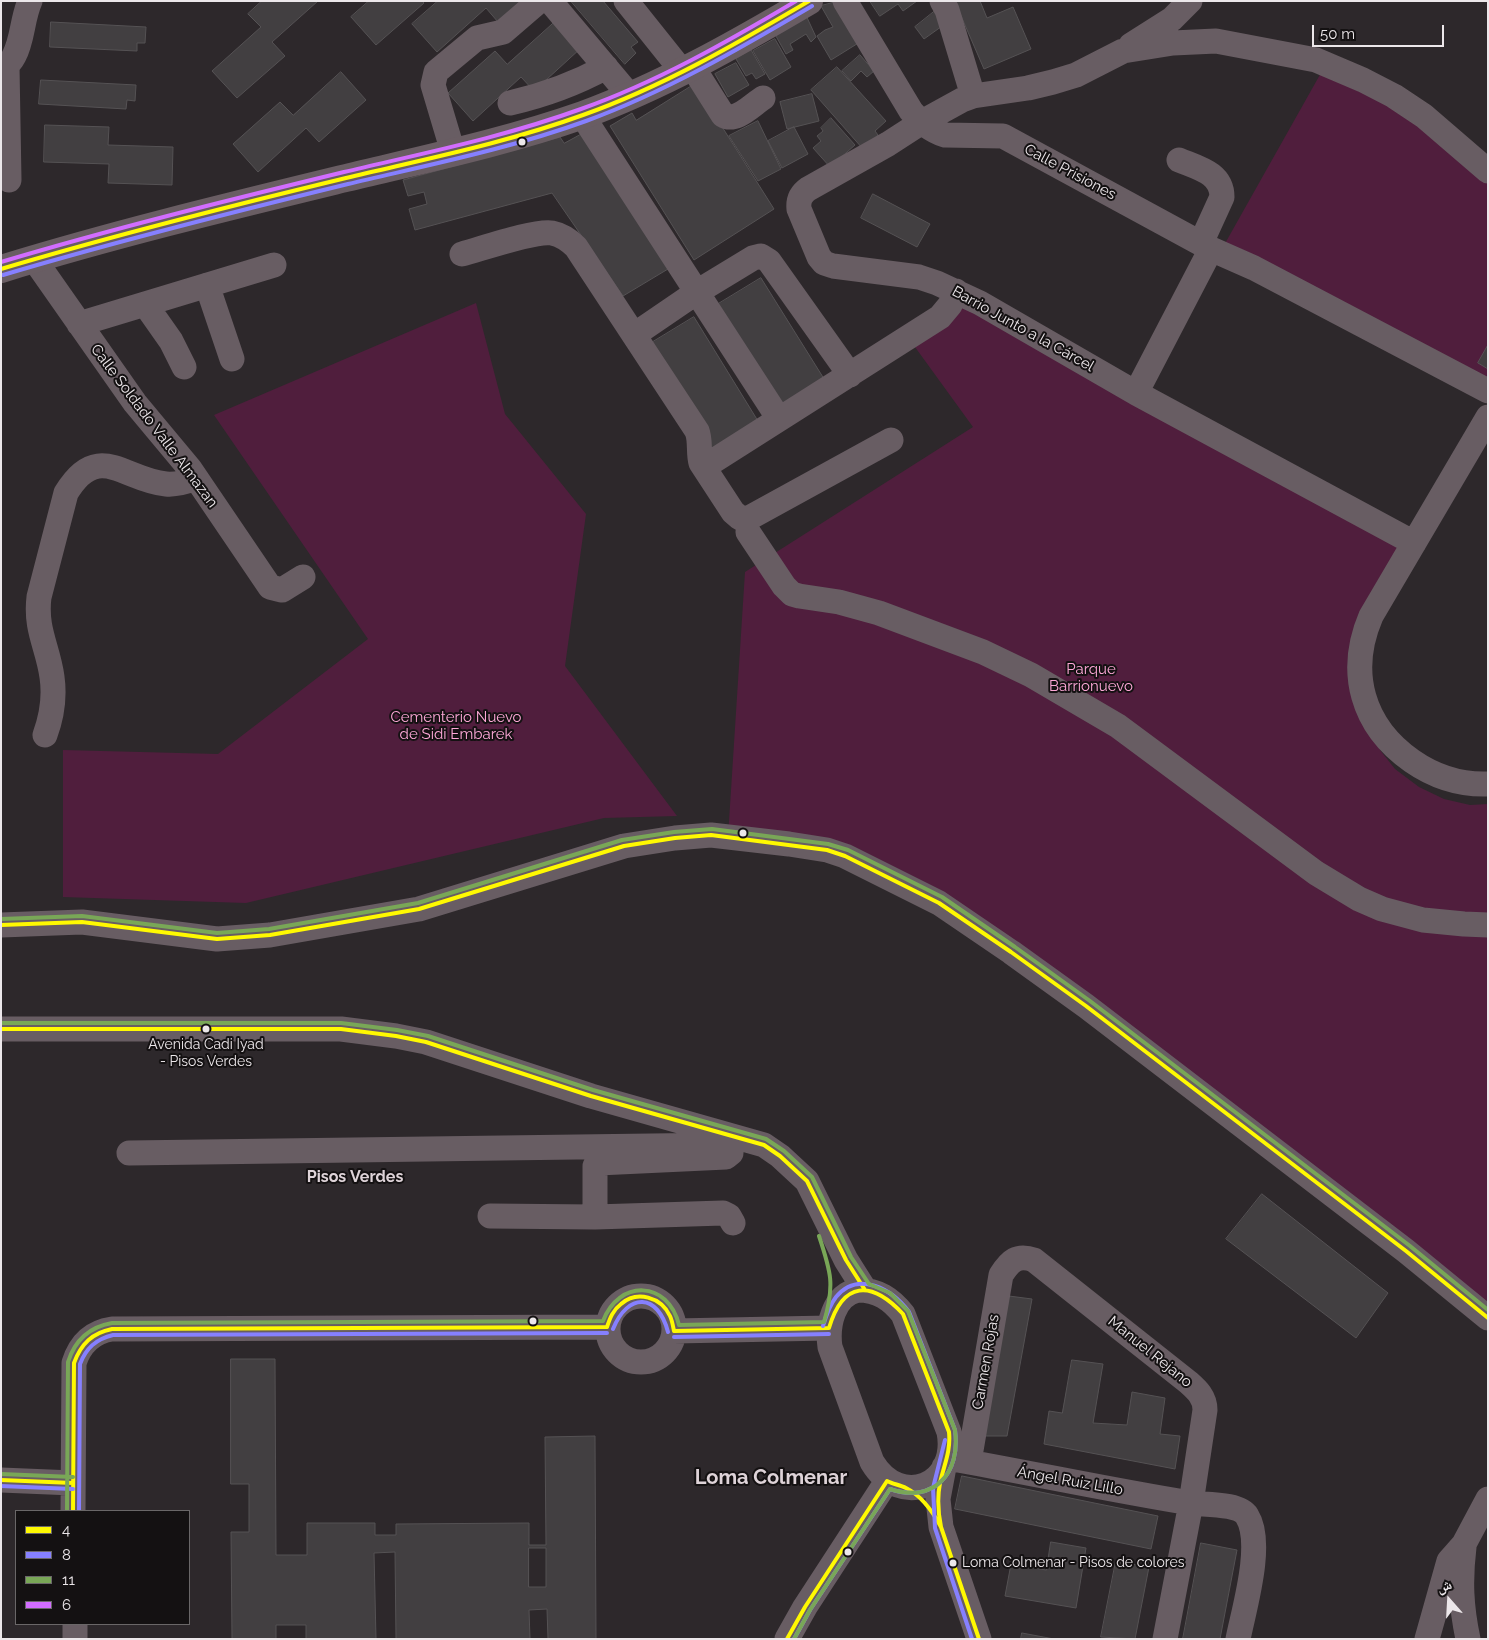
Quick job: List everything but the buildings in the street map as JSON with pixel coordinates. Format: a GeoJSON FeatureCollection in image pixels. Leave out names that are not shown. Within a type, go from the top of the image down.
{"type":"FeatureCollection","features":[{"type":"Feature","properties":{"kind":"main road"},"geometry":{"type":"LineString","coordinates":[[1,268],[208,211],[515,137],[582,115],[630,96],[687,69],[749,37],[809,1]]}},
{"type":"Feature","properties":{"kind":"street"},"geometry":{"type":"LineString","coordinates":[[9,180],[4,69],[13,58],[18,47],[22,22],[30,1]]}},
{"type":"Feature","properties":{"kind":"street"},"geometry":{"type":"LineString","coordinates":[[453,152],[434,85],[436,72],[476,38],[504,32],[539,1]]}},
{"type":"Feature","properties":{"kind":"street"},"geometry":{"type":"LineString","coordinates":[[550,1],[630,96]]}},
{"type":"Feature","properties":{"kind":"street"},"geometry":{"type":"LineString","coordinates":[[626,1],[687,69],[722,115],[727,118],[736,117],[763,98]]}},
{"type":"Feature","properties":{"kind":"street"},"geometry":{"type":"LineString","coordinates":[[845,1],[911,111],[922,122],[973,96],[1028,88],[1076,74],[1123,50],[1172,19],[1190,1]]}},
{"type":"Feature","properties":{"kind":"street"},"geometry":{"type":"LineString","coordinates":[[942,1],[947,10],[973,96]]}},
{"type":"Feature","properties":{"kind":"street"},"geometry":{"type":"LineString","coordinates":[[1123,50],[1173,43],[1216,41],[1316,60],[1363,80],[1394,96],[1424,116],[1488,171]]}},
{"type":"Feature","properties":{"kind":"street"},"geometry":{"type":"LineString","coordinates":[[510,103],[553,92],[606,67]]}},
{"type":"Feature","properties":{"kind":"street"},"geometry":{"type":"LineString","coordinates":[[582,115],[779,419]]}},
{"type":"Feature","properties":{"kind":"street","name":"Calle Prisiones"},"geometry":{"type":"LineString","coordinates":[[922,122],[945,135],[1003,136],[1206,246]]}},
{"type":"Feature","properties":{"kind":"street","name":"Barrio Junto a la Cárcel"},"geometry":{"type":"LineString","coordinates":[[922,122],[888,144],[808,189],[800,198],[799,209],[824,263],[833,266],[919,277],[956,291],[1004,316],[1136,393],[1414,543]]}},
{"type":"Feature","properties":{"kind":"street"},"geometry":{"type":"LineString","coordinates":[[1136,393],[1206,246],[1222,197],[1220,183],[1214,175],[1180,160]]}},
{"type":"Feature","properties":{"kind":"street"},"geometry":{"type":"LineString","coordinates":[[462,254],[540,233],[554,233],[562,236],[576,247],[697,432],[700,437],[699,457],[733,512],[740,518],[749,518],[891,440]]}},
{"type":"Feature","properties":{"kind":"street"},"geometry":{"type":"LineString","coordinates":[[1206,246],[1254,268],[1488,391]]}},
{"type":"Feature","properties":{"kind":"street"},"geometry":{"type":"LineString","coordinates":[[634,335],[697,292],[753,258],[761,256],[766,258],[850,375]]}},
{"type":"Feature","properties":{"kind":"street","name":"Calle Soldado Valle Almazan"},"geometry":{"type":"LineString","coordinates":[[34,259],[135,403],[196,478],[270,587],[282,590],[303,577]]}},
{"type":"Feature","properties":{"kind":"street"},"geometry":{"type":"LineString","coordinates":[[79,324],[274,265]]}},
{"type":"Feature","properties":{"kind":"street"},"geometry":{"type":"LineString","coordinates":[[207,285],[232,359]]}},
{"type":"Feature","properties":{"kind":"street"},"geometry":{"type":"LineString","coordinates":[[704,467],[940,317],[950,305],[956,291]]}},
{"type":"Feature","properties":{"kind":"street"},"geometry":{"type":"LineString","coordinates":[[145,304],[171,341],[184,367]]}},
{"type":"Feature","properties":{"kind":"street"},"geometry":{"type":"LineString","coordinates":[[1488,417],[1371,616],[1365,630],[1359,660],[1362,690],[1367,707],[1379,729],[1396,749],[1422,768],[1449,780],[1488,784]]}},
{"type":"Feature","properties":{"kind":"street"},"geometry":{"type":"LineString","coordinates":[[45,735],[53,703],[53,685],[38,625],[37,612],[39,597],[66,493],[74,480],[88,469],[105,466],[113,466],[154,482],[166,484],[176,484],[196,478]]}},
{"type":"Feature","properties":{"kind":"street"},"geometry":{"type":"LineString","coordinates":[[748,532],[784,586],[792,594],[839,602],[878,613],[982,652],[1031,675],[1118,726],[1316,873],[1359,899],[1382,909],[1423,920],[1488,924]]}},
{"type":"Feature","properties":{"kind":"street"},"geometry":{"type":"LineString","coordinates":[[3,926],[82,922],[217,939],[270,936],[419,909],[624,846],[675,838],[711,835],[827,850],[844,856],[940,903],[1011,952],[1086,1006],[1390,1240],[1488,1318]]}},
{"type":"Feature","properties":{"kind":"street"},"geometry":{"type":"LineString","coordinates":[[1,1029],[340,1029],[396,1036],[455,1050],[590,1096],[764,1145],[780,1156],[807,1182],[846,1260],[865,1290]]}},
{"type":"Feature","properties":{"kind":"street"},"geometry":{"type":"LineString","coordinates":[[129,1153],[726,1145],[731,1150],[731,1153],[726,1158],[598,1163],[595,1166],[595,1217]]}},
{"type":"Feature","properties":{"kind":"street"},"geometry":{"type":"LineString","coordinates":[[807,1182],[836,1267],[838,1287],[832,1318],[830,1347],[872,1462],[878,1472],[927,1506],[941,1527]]}},
{"type":"Feature","properties":{"kind":"street"},"geometry":{"type":"LineString","coordinates":[[490,1216],[595,1217],[723,1213],[729,1216],[733,1223]]}},
{"type":"Feature","properties":{"kind":"street","name":"Manuel Rejano"},"geometry":{"type":"LineString","coordinates":[[1008,1264],[1021,1258],[1034,1260],[1188,1382],[1201,1394],[1204,1401],[1205,1410],[1191,1503],[1165,1639]]}},
{"type":"Feature","properties":{"kind":"street","name":"Carmen Rojas"},"geometry":{"type":"LineString","coordinates":[[954,1462],[1001,1275],[1008,1264]]}},
{"type":"Feature","properties":{"kind":"street"},"geometry":{"type":"LineString","coordinates":[[832,1318],[845,1296],[852,1291],[865,1290],[890,1300],[903,1314],[949,1432],[954,1462],[938,1499],[941,1527],[979,1639]]}},
{"type":"Feature","properties":{"kind":"street"},"geometry":{"type":"LineString","coordinates":[[643,1296],[653,1298],[662,1303],[669,1311],[674,1331],[668,1349],[662,1355],[644,1362],[635,1362],[626,1359],[612,1346],[607,1327],[610,1317],[619,1304],[632,1297],[643,1296]]}},
{"type":"Feature","properties":{"kind":"street"},"geometry":{"type":"LineString","coordinates":[[674,1331],[832,1318]]}},
{"type":"Feature","properties":{"kind":"street"},"geometry":{"type":"LineString","coordinates":[[73,1510],[74,1363],[84,1343],[90,1337],[104,1330],[152,1328],[607,1327]]}},
{"type":"Feature","properties":{"kind":"street"},"geometry":{"type":"LineString","coordinates":[[896,1484],[922,1487],[940,1475],[954,1462]]}},
{"type":"Feature","properties":{"kind":"street","name":"Ángel Ruiz Lillo"},"geometry":{"type":"LineString","coordinates":[[954,1462],[1191,1503],[1238,1509],[1244,1512],[1250,1521],[1252,1529],[1254,1554],[1238,1639]]}},
{"type":"Feature","properties":{"kind":"street"},"geometry":{"type":"LineString","coordinates":[[1,1480],[73,1483]]}},
{"type":"Feature","properties":{"kind":"street"},"geometry":{"type":"LineString","coordinates":[[787,1639],[805,1607],[896,1484]]}},
{"type":"Feature","properties":{"kind":"street"},"geometry":{"type":"LineString","coordinates":[[1427,1639],[1450,1561],[1464,1544],[1488,1499]]}},
{"type":"Feature","properties":{"kind":"street"},"geometry":{"type":"LineString","coordinates":[[1464,1544],[1461,1577],[1462,1609],[1468,1639]]}},
{"type":"Feature","properties":{"kind":"street"},"geometry":{"type":"LineString","coordinates":[[75,1625],[75,1639]]}},
{"type":"Feature","properties":{"kind":"green space"},"geometry":{"type":"Polygon","coordinates":[[[1326,64],[1488,169],[1488,396],[1325,306],[1214,263],[1326,64]]]}},
{"type":"Feature","properties":{"kind":"green space","name":"Parque Barrionuevo"},"geometry":{"type":"Polygon","coordinates":[[[952,294],[1416,550],[1371,640],[1366,723],[1380,750],[1395,769],[1419,787],[1444,799],[1470,805],[1488,804],[1488,1319],[911,882],[728,837],[745,572],[973,427],[915,347],[952,294]]]}},
{"type":"Feature","properties":{"kind":"green space","name":"Cementerio Nuevo de Sidi Embarek"},"geometry":{"type":"Polygon","coordinates":[[[476,303],[505,414],[586,514],[565,666],[677,816],[604,818],[246,903],[63,897],[63,750],[218,754],[368,639],[214,415],[476,303]]]}},
{"type":"Feature","properties":{"kind":"transit line","name":"6"},"geometry":{"type":"LineString","coordinates":[[1,262],[172,215],[464,144],[552,119],[609,98],[664,74],[718,46],[796,1]]}},
{"type":"Feature","properties":{"kind":"transit line","name":"4"},"geometry":{"type":"LineString","coordinates":[[1,269],[173,221],[465,150],[554,125],[612,104],[670,78],[726,49],[809,1]]}},
{"type":"Feature","properties":{"kind":"transit line","name":"8"},"geometry":{"type":"LineString","coordinates":[[3,275],[175,227],[468,156],[557,131],[586,121],[673,83],[729,54],[812,6]]}},
{"type":"Feature","properties":{"kind":"transit line","name":"11"},"geometry":{"type":"LineString","coordinates":[[1,919],[82,916],[217,933],[269,929],[418,903],[622,840],[674,832],[712,829],[828,844],[848,850],[942,897],[1015,947],[1090,1001],[1410,1246],[1488,1310]]}},
{"type":"Feature","properties":{"kind":"transit line","name":"4"},"geometry":{"type":"LineString","coordinates":[[1,925],[82,922],[217,939],[270,935],[419,909],[624,846],[675,838],[711,835],[827,850],[845,856],[939,903],[1011,952],[1086,1006],[1406,1251],[1488,1318]]}},
{"type":"Feature","properties":{"kind":"transit line","name":"11"},"geometry":{"type":"LineString","coordinates":[[1,1023],[341,1023],[397,1030],[428,1036],[593,1090],[766,1139],[784,1151],[812,1177],[851,1257],[869,1284],[890,1293],[908,1311],[955,1430],[956,1445],[954,1459],[949,1472],[931,1488],[920,1492],[906,1493],[890,1489],[810,1610],[794,1639]]}},
{"type":"Feature","properties":{"kind":"transit line","name":"4"},"geometry":{"type":"LineString","coordinates":[[1,1029],[341,1029],[426,1042],[591,1096],[764,1145],[780,1156],[807,1181],[846,1260],[865,1290]]}},
{"type":"Feature","properties":{"kind":"transit line","name":"11"},"geometry":{"type":"LineString","coordinates":[[67,1510],[68,1362],[79,1341],[90,1331],[104,1325],[112,1323],[603,1321],[610,1307],[620,1298],[631,1292],[643,1290],[665,1299],[673,1310],[679,1325],[824,1322],[830,1298],[830,1279],[829,1269],[819,1236]]}},
{"type":"Feature","properties":{"kind":"transit line","name":"8"},"geometry":{"type":"LineString","coordinates":[[794,1639],[810,1610],[890,1489],[906,1493],[920,1492],[931,1488],[949,1472],[954,1459],[956,1445],[955,1430],[909,1312],[894,1296],[874,1286],[854,1285],[845,1289],[836,1297],[823,1326]]}},
{"type":"Feature","properties":{"kind":"transit line","name":"4"},"geometry":{"type":"LineString","coordinates":[[829,1328],[842,1301],[850,1294],[859,1291],[869,1291],[880,1295],[903,1314],[949,1432],[948,1452],[939,1489],[939,1516],[979,1639]]}},
{"type":"Feature","properties":{"kind":"transit line","name":"4"},"geometry":{"type":"LineString","coordinates":[[607,1327],[612,1314],[618,1306],[634,1297],[641,1297],[655,1300],[666,1309],[671,1318],[674,1331]]}},
{"type":"Feature","properties":{"kind":"transit line","name":"8"},"geometry":{"type":"LineString","coordinates":[[613,1329],[619,1317],[627,1308],[634,1303],[642,1302],[650,1304],[657,1310],[668,1332]]}},
{"type":"Feature","properties":{"kind":"transit line","name":"4"},"geometry":{"type":"LineString","coordinates":[[73,1510],[74,1363],[80,1350],[88,1340],[99,1333],[112,1329],[607,1327]]}},
{"type":"Feature","properties":{"kind":"transit line","name":"4"},"geometry":{"type":"LineString","coordinates":[[674,1331],[829,1328]]}},
{"type":"Feature","properties":{"kind":"transit line","name":"8"},"geometry":{"type":"LineString","coordinates":[[79,1510],[80,1364],[85,1353],[92,1345],[107,1337],[113,1335],[607,1333]]}},
{"type":"Feature","properties":{"kind":"transit line","name":"8"},"geometry":{"type":"LineString","coordinates":[[674,1337],[829,1334]]}},
{"type":"Feature","properties":{"kind":"transit line","name":"8"},"geometry":{"type":"LineString","coordinates":[[945,1440],[933,1488],[935,1528],[972,1639]]}},
{"type":"Feature","properties":{"kind":"transit line","name":"11"},"geometry":{"type":"LineString","coordinates":[[1,1474],[73,1477]]}},
{"type":"Feature","properties":{"kind":"transit line","name":"4"},"geometry":{"type":"LineString","coordinates":[[1,1480],[73,1483]]}},
{"type":"Feature","properties":{"kind":"transit line","name":"4"},"geometry":{"type":"LineString","coordinates":[[787,1639],[805,1607],[887,1481],[906,1488],[917,1495],[931,1510],[941,1527]]}},
{"type":"Feature","properties":{"kind":"transit line","name":"8"},"geometry":{"type":"LineString","coordinates":[[1,1486],[73,1489]]}},
{"type":"Feature","properties":{"kind":"place","name":"Avenida Cadi Iyad - Pisos Verdes"},"geometry":{"type":"Point","coordinates":[206,1029]}},
{"type":"Feature","properties":{"kind":"place","name":"Loma Colmenar - Pisos de colores"},"geometry":{"type":"Point","coordinates":[953,1563]}},
{"type":"Feature","properties":{"kind":"district","name":"Pisos Verdes"},"geometry":{"type":"Point","coordinates":[355,1177]}},
{"type":"Feature","properties":{"kind":"district","name":"Loma Colmenar"},"geometry":{"type":"Point","coordinates":[771,1478]}}]}
